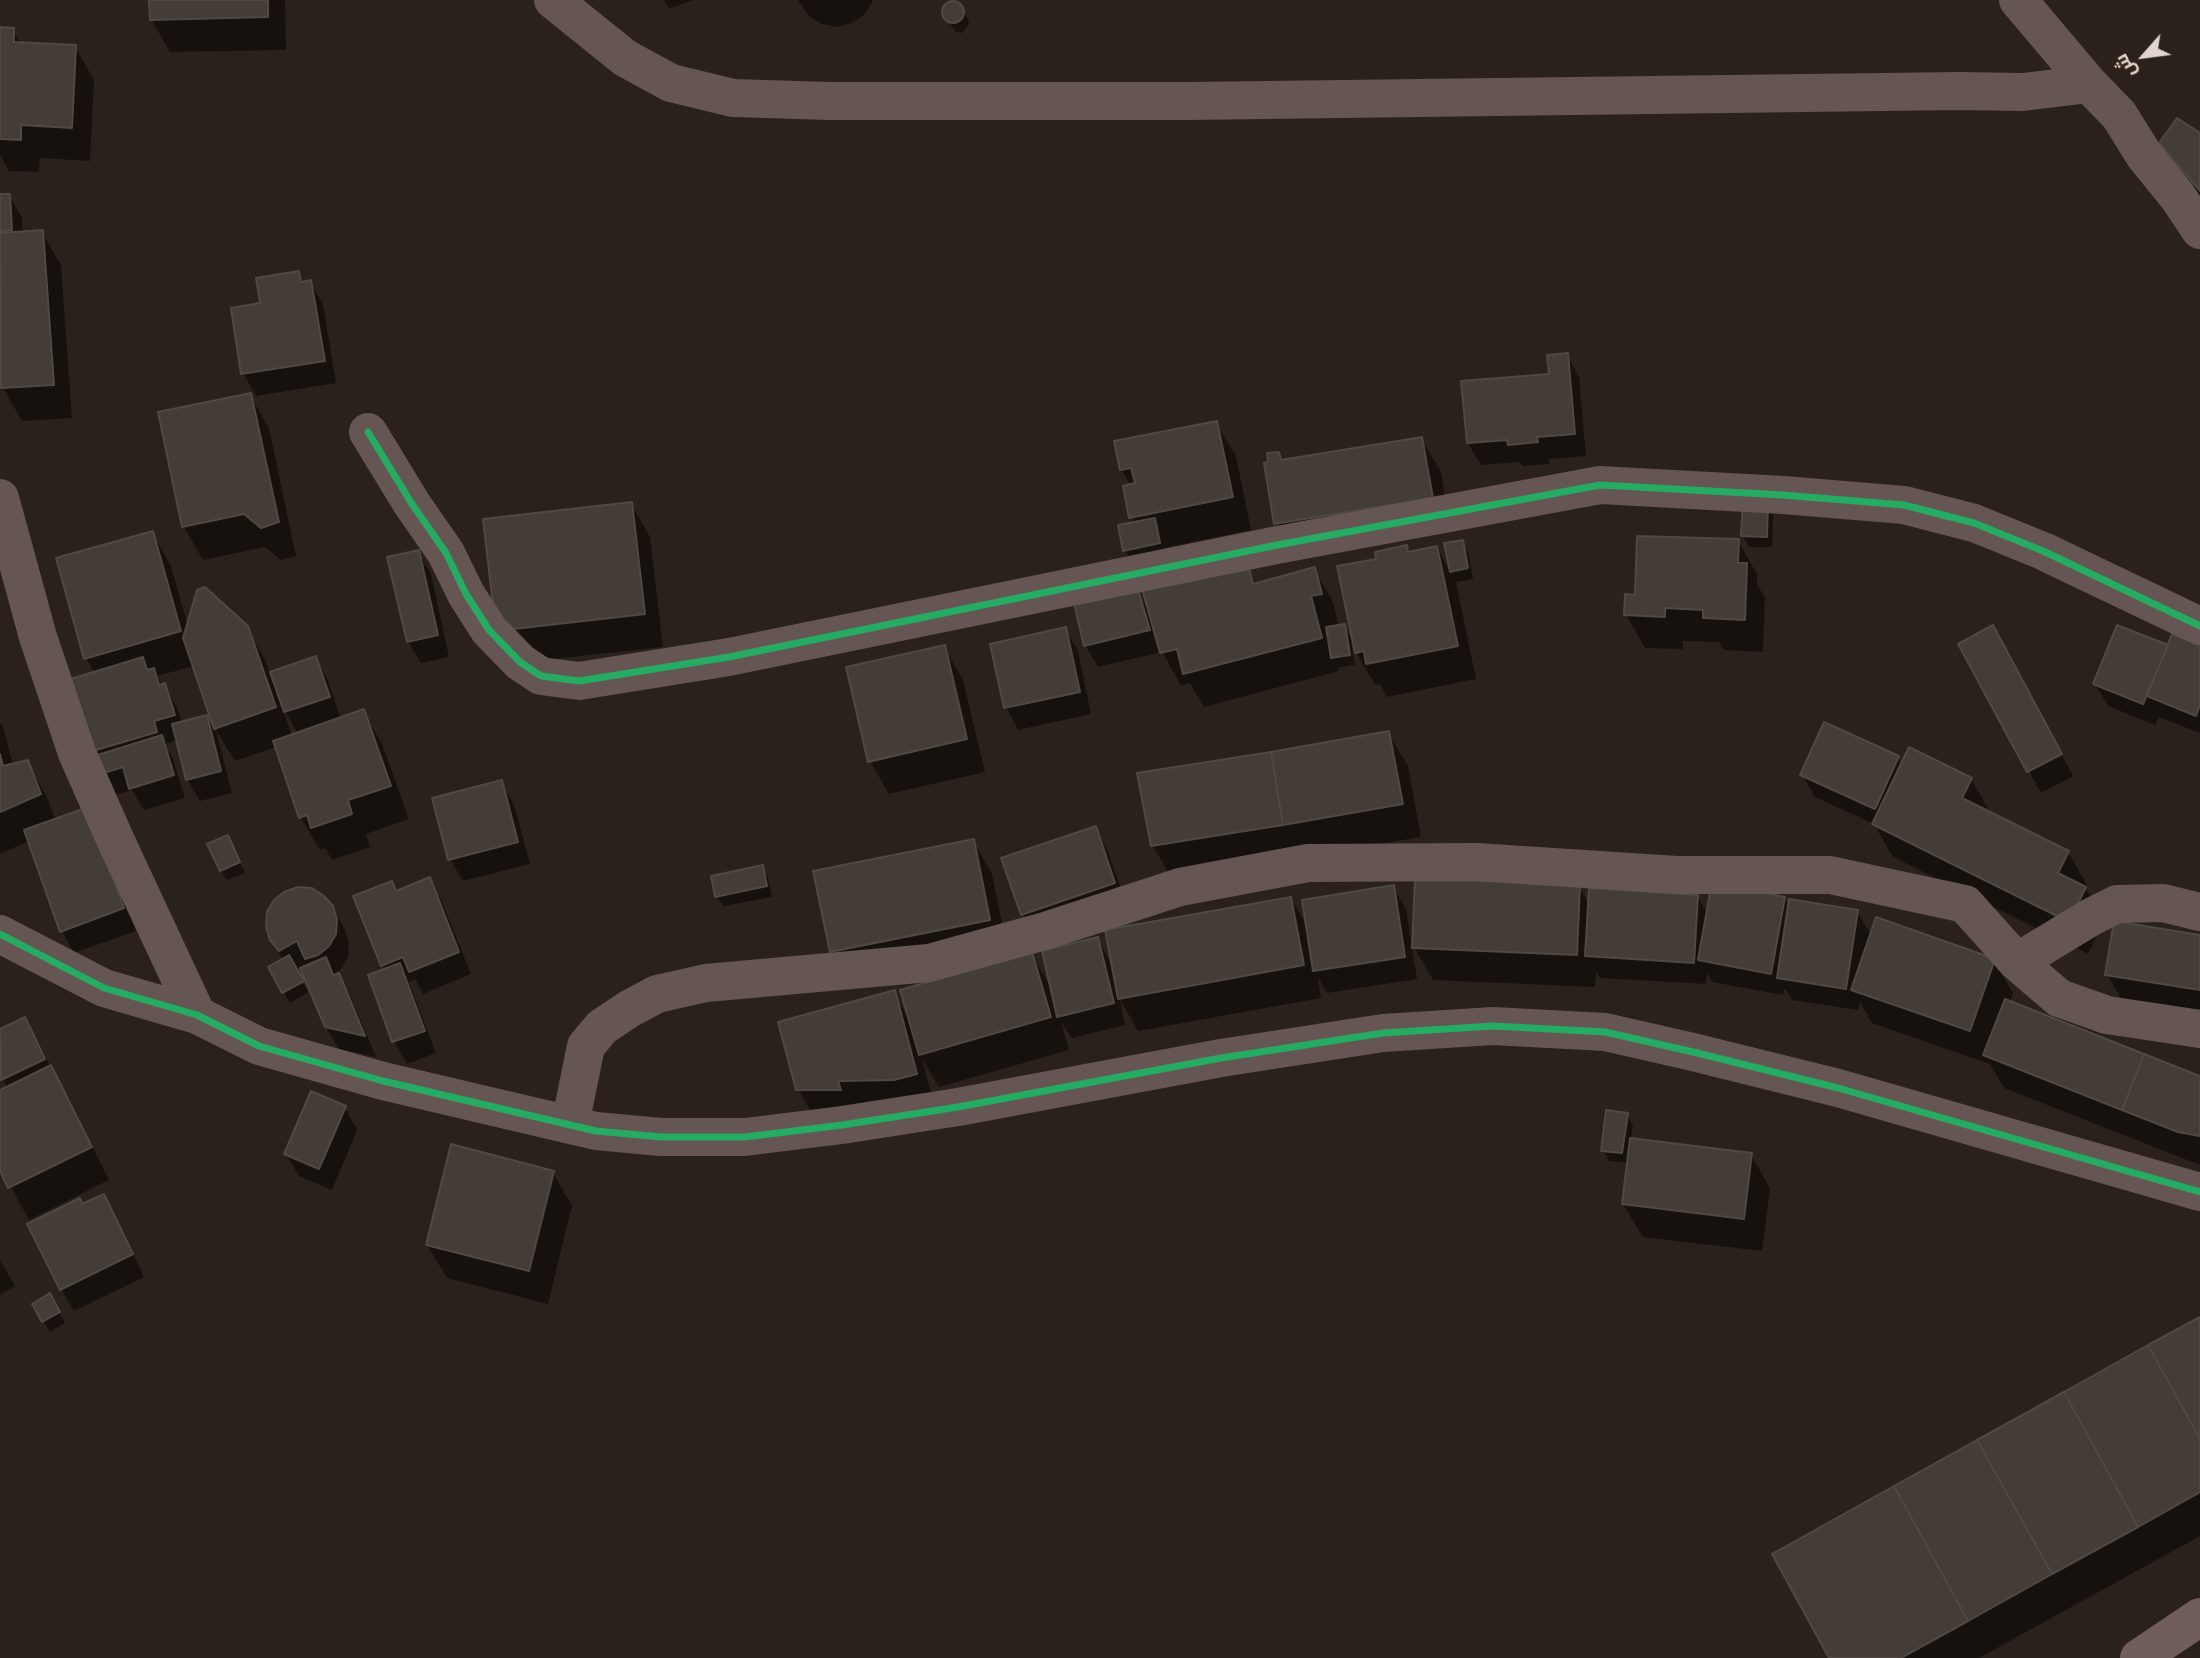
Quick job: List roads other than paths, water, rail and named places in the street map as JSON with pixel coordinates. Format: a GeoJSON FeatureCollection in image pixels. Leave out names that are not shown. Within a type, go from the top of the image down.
{"type":"FeatureCollection","features":[{"type":"Feature","properties":{"kind":"main road"},"geometry":{"type":"LineString","coordinates":[[2139,1658],[2200,1617]]}},
{"type":"Feature","properties":{"kind":"street"},"geometry":{"type":"LineString","coordinates":[[553,0],[617,51],[671,83],[733,98],[829,101],[1189,101],[1959,90],[2023,92],[2090,84]]}},
{"type":"Feature","properties":{"kind":"street"},"geometry":{"type":"LineString","coordinates":[[2018,0],[2119,115],[2144,155],[2178,197],[2200,230]]}},
{"type":"Feature","properties":{"kind":"street"},"geometry":{"type":"LineString","coordinates":[[368,432],[446,553],[466,594],[489,630],[520,662],[541,676],[579,681],[741,654],[1277,545],[1600,485],[1903,505],[1974,523],[2043,551],[2200,626]]}},
{"type":"Feature","properties":{"kind":"street"},"geometry":{"type":"LineString","coordinates":[[0,498],[38,636],[77,752],[197,1015]]}},
{"type":"Feature","properties":{"kind":"street"},"geometry":{"type":"LineString","coordinates":[[570,1125],[586,1046],[602,1027],[657,994],[706,983],[929,963],[1045,931],[1180,887],[1308,863],[1476,862],[1677,875],[1830,874],[1965,904],[2017,962],[2059,998],[2107,1016],[2200,1029]]}},
{"type":"Feature","properties":{"kind":"street"},"geometry":{"type":"LineString","coordinates":[[2017,962],[2117,904],[2163,903],[2200,912]]}},
{"type":"Feature","properties":{"kind":"street"},"geometry":{"type":"LineString","coordinates":[[5,944],[104,988],[197,1015],[259,1046],[383,1081],[596,1130],[662,1137],[745,1137],[958,1107],[1221,1058],[1383,1033],[1493,1026],[1605,1032],[1680,1049],[1838,1088],[2200,1192]]}}]}
